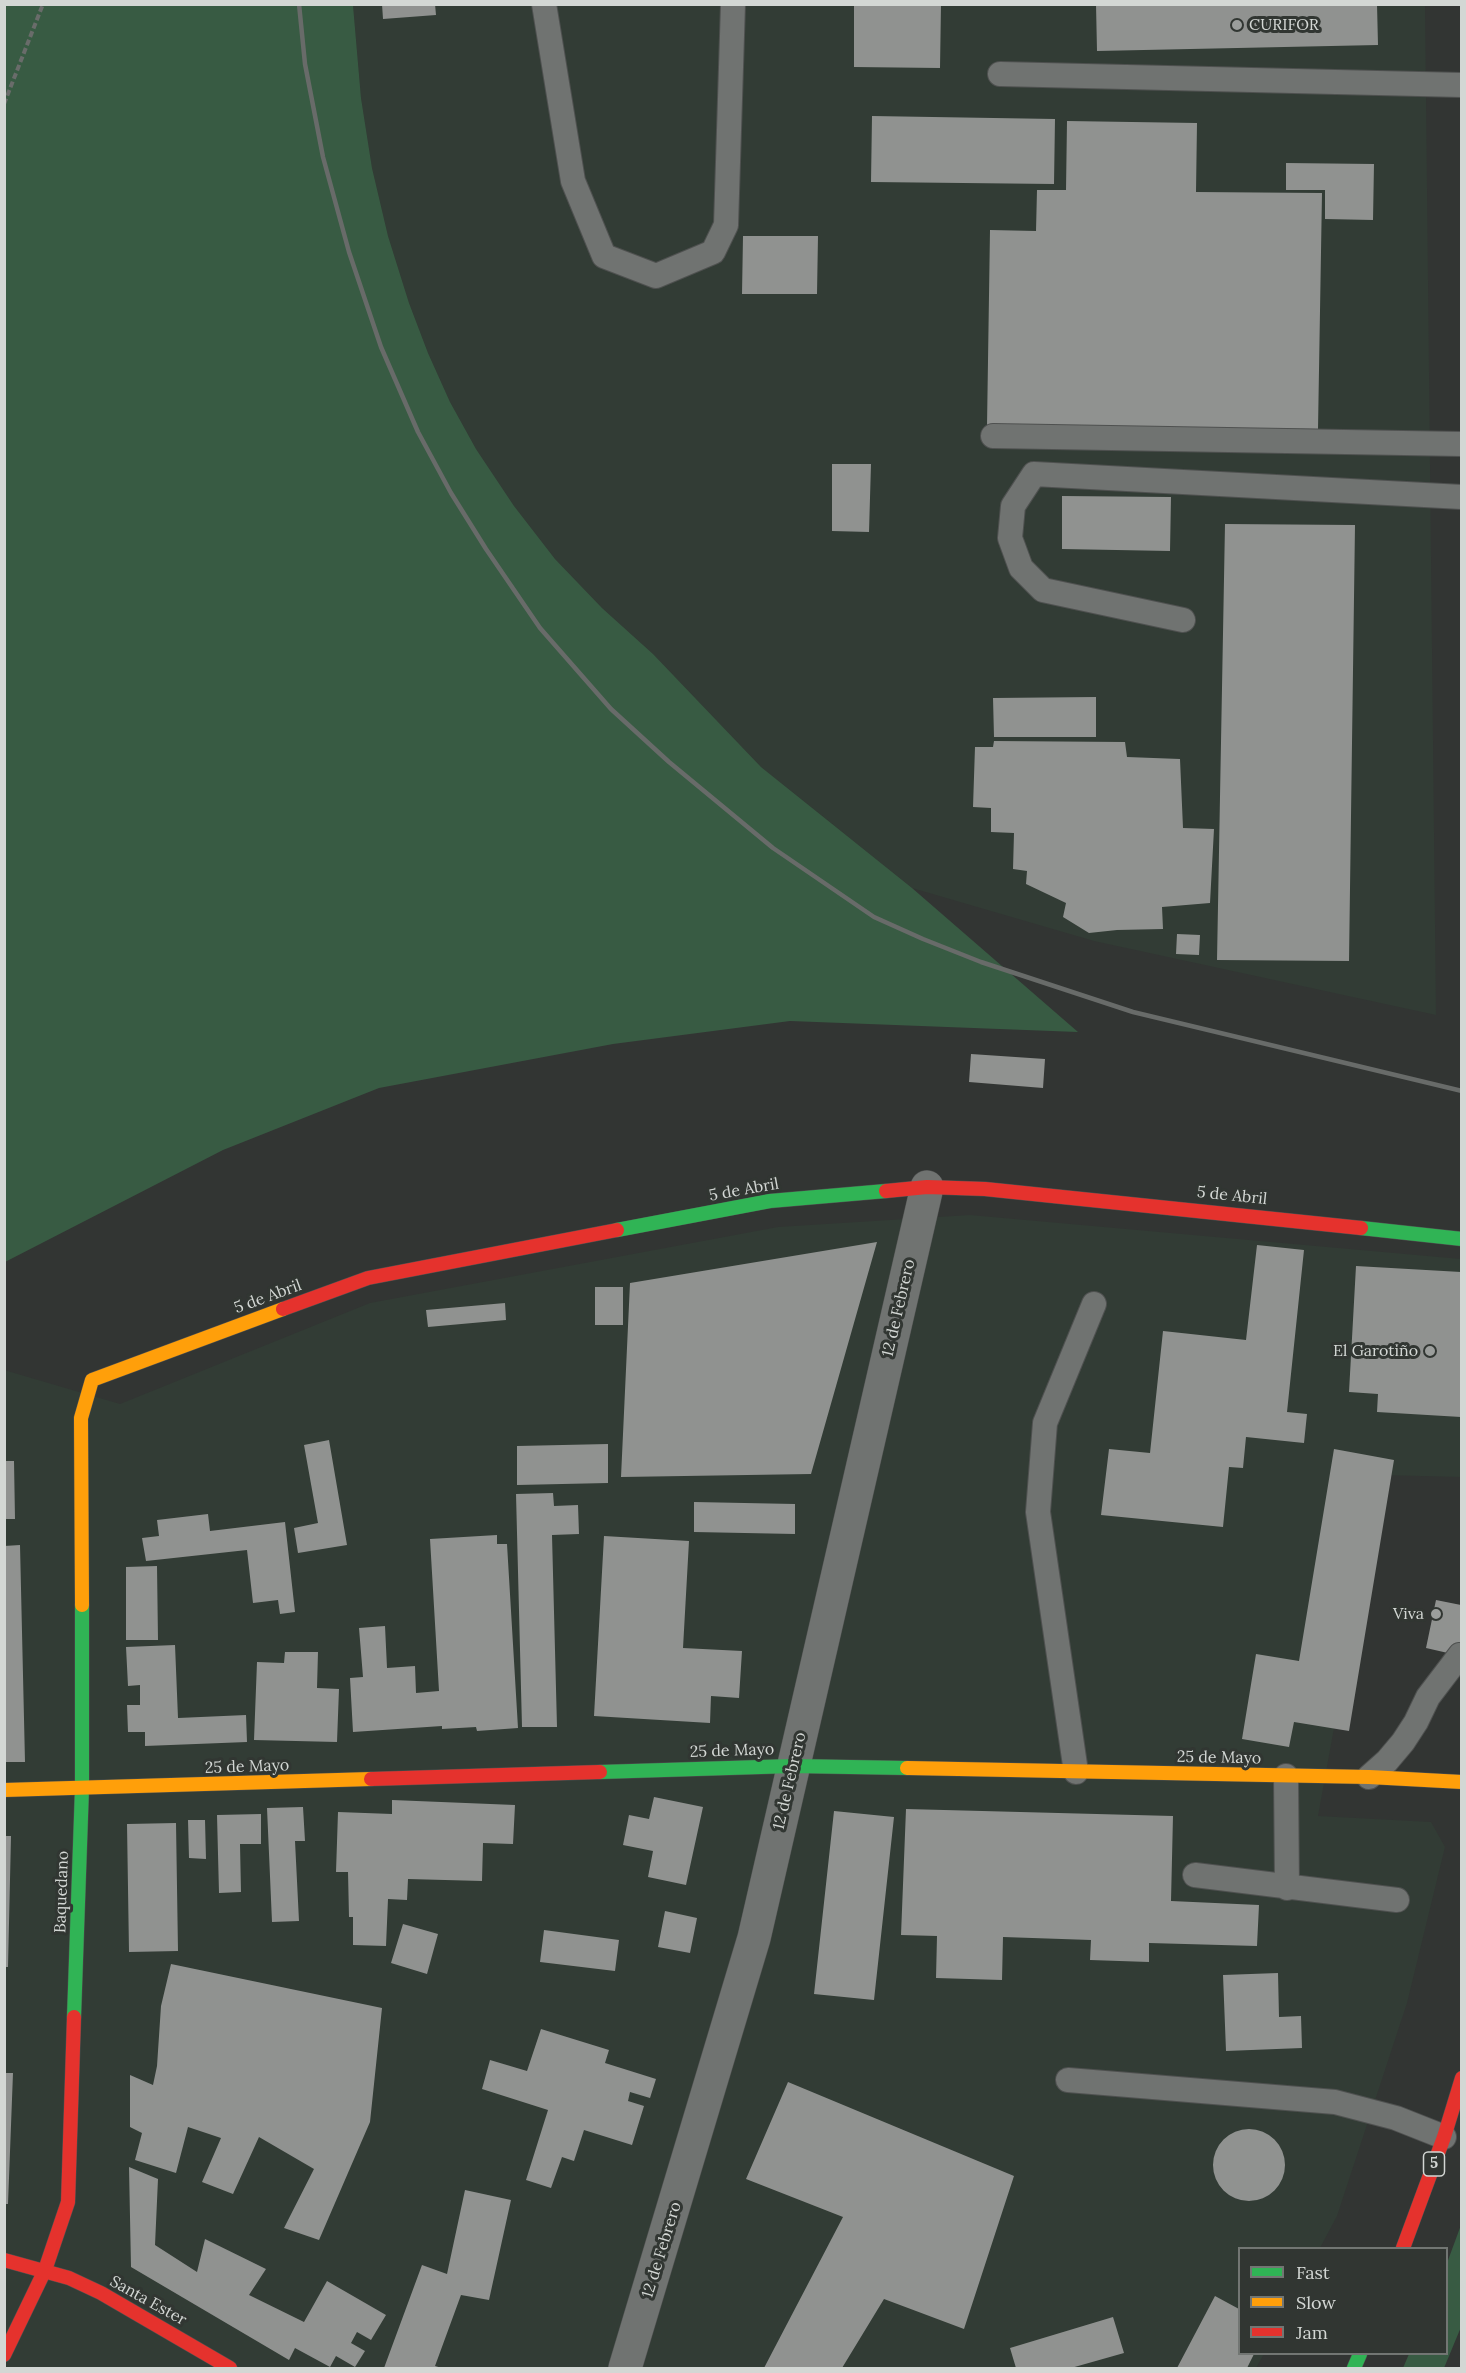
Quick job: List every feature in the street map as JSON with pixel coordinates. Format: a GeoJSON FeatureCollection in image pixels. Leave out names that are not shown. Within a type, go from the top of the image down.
{"type":"FeatureCollection","features":[{"type":"Feature","properties":{"kind":"main road","name":"5 de Abril"},"geometry":{"type":"LineString","coordinates":[[81,1418],[92,1380],[368,1278],[770,1201],[927,1187],[1085,1198],[1461,1239]]}},
{"type":"Feature","properties":{"kind":"main road","name":"Baquedano"},"geometry":{"type":"LineString","coordinates":[[4,2355],[45,2270],[68,2202],[82,1788],[81,1418]]}},
{"type":"Feature","properties":{"kind":"main road","name":"25 de Mayo"},"geometry":{"type":"LineString","coordinates":[[4,1790],[793,1766],[1286,1776],[1461,1782]]}},
{"type":"Feature","properties":{"kind":"main road","name":"5"},"geometry":{"type":"LineString","coordinates":[[1403,2247],[1443,2137],[1461,2078]]}},
{"type":"Feature","properties":{"kind":"main road","name":"Santa Ester"},"geometry":{"type":"LineString","coordinates":[[4,2260],[69,2278],[101,2293],[230,2368]]}},
{"type":"Feature","properties":{"kind":"street","name":"12 de Febrero"},"geometry":{"type":"LineString","coordinates":[[625,2368],[754,1938],[927,1187]]}},
{"type":"Feature","properties":{"kind":"lane"},"geometry":{"type":"LineString","coordinates":[[543,4],[573,181],[604,256],[656,276],[713,252],[726,225],[733,4]]}},
{"type":"Feature","properties":{"kind":"lane"},"geometry":{"type":"LineString","coordinates":[[1000,74],[1461,85]]}},
{"type":"Feature","properties":{"kind":"lane"},"geometry":{"type":"LineString","coordinates":[[993,436],[1461,444]]}},
{"type":"Feature","properties":{"kind":"lane"},"geometry":{"type":"LineString","coordinates":[[1183,620],[1042,590],[1021,568],[1010,538],[1013,506],[1034,474],[1461,497]]}},
{"type":"Feature","properties":{"kind":"lane"},"geometry":{"type":"LineString","coordinates":[[1076,1772],[1038,1512],[1045,1423],[1094,1304]]}},
{"type":"Feature","properties":{"kind":"lane"},"geometry":{"type":"LineString","coordinates":[[1369,1778],[1403,1743],[1428,1697],[1461,1657]]}},
{"type":"Feature","properties":{"kind":"lane"},"geometry":{"type":"LineString","coordinates":[[1286,1776],[1287,1887]]}},
{"type":"Feature","properties":{"kind":"lane"},"geometry":{"type":"LineString","coordinates":[[1195,1875],[1397,1900]]}},
{"type":"Feature","properties":{"kind":"lane"},"geometry":{"type":"LineString","coordinates":[[1068,2080],[1335,2102],[1396,2118],[1443,2137]]}},
{"type":"Feature","properties":{"kind":"path"},"geometry":{"type":"LineString","coordinates":[[4,104],[43,4]]}},
{"type":"Feature","properties":{"kind":"shaded area"},"geometry":{"type":"Polygon","coordinates":[[[353,5],[1425,5],[1436,1015],[1094,941],[912,888],[761,767],[653,654],[602,608],[555,559],[514,506],[476,449],[450,402],[409,303],[388,236],[372,168],[361,98],[353,5]]]}},
{"type":"Feature","properties":{"kind":"shaded area"},"geometry":{"type":"Polygon","coordinates":[[[970,1215],[1461,1259],[1461,1477],[1380,1475],[1318,1816],[1431,1822],[1445,1847],[1407,2003],[1337,2216],[1321,2247],[1238,2247],[1238,2355],[1263,2355],[1256,2368],[5,2368],[4,1370],[120,1404],[370,1303],[778,1227],[970,1215]]]}},
{"type":"Feature","properties":{"kind":"green space"},"geometry":{"type":"Polygon","coordinates":[[[5,4],[353,5],[361,98],[372,168],[388,236],[409,303],[450,402],[476,449],[514,506],[555,559],[602,608],[653,654],[761,767],[912,888],[1078,1032],[790,1021],[613,1044],[379,1088],[223,1150],[5,1262],[5,4]]]}},
{"type":"Feature","properties":{"kind":"green space"},"geometry":{"type":"Polygon","coordinates":[[[1461,2225],[1461,2327],[1444,2368],[1403,2368],[1409,2355],[1448,2355],[1448,2260],[1461,2225]]]}},
{"type":"Feature","properties":{"kind":"building"},"geometry":{"type":"Polygon","coordinates":[[[382,4],[435,4],[436,15],[383,19],[382,4]]]}},
{"type":"Feature","properties":{"kind":"building"},"geometry":{"type":"Polygon","coordinates":[[[854,4],[941,4],[940,68],[854,67],[854,4]]]}},
{"type":"Feature","properties":{"kind":"building","name":"CURIFOR"},"geometry":{"type":"Polygon","coordinates":[[[1096,4],[1377,4],[1378,45],[1097,51],[1096,4]]]}},
{"type":"Feature","properties":{"kind":"building"},"geometry":{"type":"Polygon","coordinates":[[[872,116],[1055,119],[1054,184],[871,182],[872,116]]]}},
{"type":"Feature","properties":{"kind":"building"},"geometry":{"type":"Polygon","coordinates":[[[1067,121],[1197,123],[1196,192],[1322,193],[1318,429],[987,426],[990,230],[1036,231],[1037,190],[1066,190],[1067,121]]]}},
{"type":"Feature","properties":{"kind":"building"},"geometry":{"type":"Polygon","coordinates":[[[1286,163],[1374,164],[1373,220],[1325,219],[1325,190],[1286,190],[1286,163]]]}},
{"type":"Feature","properties":{"kind":"building"},"geometry":{"type":"Polygon","coordinates":[[[743,236],[818,236],[817,294],[742,294],[743,236]]]}},
{"type":"Feature","properties":{"kind":"building"},"geometry":{"type":"Polygon","coordinates":[[[832,464],[871,464],[869,532],[832,531],[832,464]]]}},
{"type":"Feature","properties":{"kind":"building"},"geometry":{"type":"Polygon","coordinates":[[[1062,496],[1171,497],[1170,551],[1062,549],[1062,496]]]}},
{"type":"Feature","properties":{"kind":"building"},"geometry":{"type":"Polygon","coordinates":[[[1225,524],[1355,525],[1349,961],[1217,960],[1225,524]]]}},
{"type":"Feature","properties":{"kind":"building"},"geometry":{"type":"Polygon","coordinates":[[[1096,697],[1096,737],[994,737],[993,698],[1096,697]]]}},
{"type":"Feature","properties":{"kind":"building"},"geometry":{"type":"Polygon","coordinates":[[[994,741],[1125,742],[1127,757],[1180,759],[1183,828],[1214,829],[1210,903],[1162,907],[1163,929],[1089,933],[1063,917],[1066,903],[1026,884],[1027,871],[1013,869],[1014,833],[991,832],[991,808],[973,807],[975,747],[993,747],[994,741]]]}},
{"type":"Feature","properties":{"kind":"building"},"geometry":{"type":"Polygon","coordinates":[[[1177,934],[1200,935],[1199,955],[1176,954],[1177,934]]]}},
{"type":"Feature","properties":{"kind":"building"},"geometry":{"type":"Polygon","coordinates":[[[971,1054],[1045,1059],[1043,1088],[969,1082],[971,1054]]]}},
{"type":"Feature","properties":{"kind":"building"},"geometry":{"type":"Polygon","coordinates":[[[877,1242],[811,1474],[621,1477],[630,1283],[877,1242]]]}},
{"type":"Feature","properties":{"kind":"building"},"geometry":{"type":"Polygon","coordinates":[[[1257,1245],[1304,1250],[1287,1412],[1307,1414],[1304,1443],[1246,1437],[1243,1468],[1229,1467],[1223,1527],[1101,1515],[1109,1449],[1150,1453],[1163,1331],[1246,1340],[1257,1245]]]}},
{"type":"Feature","properties":{"kind":"building"},"geometry":{"type":"Polygon","coordinates":[[[1356,1266],[1461,1272],[1461,1417],[1377,1412],[1378,1394],[1349,1392],[1356,1266]]]}},
{"type":"Feature","properties":{"kind":"building"},"geometry":{"type":"Polygon","coordinates":[[[595,1287],[623,1287],[623,1325],[595,1325],[595,1287]]]}},
{"type":"Feature","properties":{"kind":"building"},"geometry":{"type":"Polygon","coordinates":[[[505,1303],[506,1320],[428,1327],[426,1310],[505,1303]]]}},
{"type":"Feature","properties":{"kind":"building"},"geometry":{"type":"Polygon","coordinates":[[[329,1440],[347,1545],[298,1553],[294,1528],[318,1523],[304,1445],[329,1440]]]}},
{"type":"Feature","properties":{"kind":"building"},"geometry":{"type":"Polygon","coordinates":[[[608,1444],[608,1483],[517,1485],[517,1446],[608,1444]]]}},
{"type":"Feature","properties":{"kind":"building"},"geometry":{"type":"Polygon","coordinates":[[[1334,1449],[1394,1460],[1349,1731],[1294,1722],[1289,1747],[1242,1739],[1256,1654],[1299,1661],[1334,1449]]]}},
{"type":"Feature","properties":{"kind":"building"},"geometry":{"type":"Polygon","coordinates":[[[4,1461],[14,1461],[15,1519],[4,1519],[4,1461]]]}},
{"type":"Feature","properties":{"kind":"building"},"geometry":{"type":"Polygon","coordinates":[[[553,1493],[554,1506],[578,1505],[579,1534],[552,1535],[557,1727],[522,1727],[516,1494],[553,1493]]]}},
{"type":"Feature","properties":{"kind":"building"},"geometry":{"type":"Polygon","coordinates":[[[694,1502],[795,1504],[795,1534],[694,1532],[694,1502]]]}},
{"type":"Feature","properties":{"kind":"building"},"geometry":{"type":"Polygon","coordinates":[[[208,1514],[210,1531],[285,1522],[295,1612],[280,1614],[278,1600],[253,1603],[247,1550],[146,1561],[142,1538],[159,1536],[157,1520],[208,1514]]]}},
{"type":"Feature","properties":{"kind":"building"},"geometry":{"type":"Polygon","coordinates":[[[497,1535],[497,1544],[507,1544],[518,1728],[477,1731],[476,1727],[442,1729],[442,1726],[353,1732],[350,1678],[363,1677],[359,1628],[385,1626],[387,1668],[415,1666],[416,1693],[439,1691],[430,1539],[497,1535]]]}},
{"type":"Feature","properties":{"kind":"building"},"geometry":{"type":"Polygon","coordinates":[[[604,1536],[689,1541],[683,1648],[742,1651],[739,1698],[711,1696],[710,1723],[594,1716],[604,1536]]]}},
{"type":"Feature","properties":{"kind":"building"},"geometry":{"type":"Polygon","coordinates":[[[20,1545],[25,1762],[4,1762],[4,1546],[20,1545]]]}},
{"type":"Feature","properties":{"kind":"building"},"geometry":{"type":"Polygon","coordinates":[[[157,1566],[158,1640],[126,1640],[126,1567],[157,1566]]]}},
{"type":"Feature","properties":{"kind":"building"},"geometry":{"type":"Polygon","coordinates":[[[1436,1600],[1461,1605],[1461,1656],[1426,1648],[1436,1600]]]}},
{"type":"Feature","properties":{"kind":"building"},"geometry":{"type":"Polygon","coordinates":[[[175,1645],[178,1718],[246,1715],[247,1742],[145,1746],[145,1732],[128,1732],[127,1705],[140,1705],[140,1685],[128,1686],[126,1647],[175,1645]]]}},
{"type":"Feature","properties":{"kind":"building"},"geometry":{"type":"Polygon","coordinates":[[[285,1652],[318,1652],[317,1688],[339,1689],[337,1742],[254,1740],[257,1662],[284,1663],[285,1652]]]}},
{"type":"Feature","properties":{"kind":"building"},"geometry":{"type":"Polygon","coordinates":[[[654,1797],[703,1807],[686,1885],[648,1877],[653,1851],[623,1845],[629,1815],[649,1819],[654,1797]]]}},
{"type":"Feature","properties":{"kind":"building"},"geometry":{"type":"Polygon","coordinates":[[[392,1800],[515,1805],[513,1844],[483,1843],[482,1881],[408,1879],[407,1900],[388,1899],[386,1946],[353,1945],[353,1917],[349,1917],[348,1872],[336,1872],[338,1812],[392,1814],[392,1800]]]}},
{"type":"Feature","properties":{"kind":"building"},"geometry":{"type":"Polygon","coordinates":[[[303,1807],[305,1841],[295,1841],[299,1921],[272,1922],[267,1808],[303,1807]]]}},
{"type":"Feature","properties":{"kind":"building"},"geometry":{"type":"Polygon","coordinates":[[[906,1809],[1173,1816],[1171,1901],[1259,1905],[1257,1946],[1149,1943],[1149,1962],[1090,1960],[1091,1940],[1003,1937],[1002,1980],[936,1978],[937,1936],[901,1935],[906,1809]]]}},
{"type":"Feature","properties":{"kind":"building"},"geometry":{"type":"Polygon","coordinates":[[[834,1811],[894,1817],[874,2000],[814,1994],[834,1811]]]}},
{"type":"Feature","properties":{"kind":"building"},"geometry":{"type":"Polygon","coordinates":[[[261,1814],[261,1844],[240,1844],[241,1892],[219,1893],[217,1815],[261,1814]]]}},
{"type":"Feature","properties":{"kind":"building"},"geometry":{"type":"Polygon","coordinates":[[[188,1820],[205,1820],[206,1859],[189,1858],[188,1820]]]}},
{"type":"Feature","properties":{"kind":"building"},"geometry":{"type":"Polygon","coordinates":[[[176,1823],[178,1951],[129,1952],[127,1824],[176,1823]]]}},
{"type":"Feature","properties":{"kind":"building"},"geometry":{"type":"Polygon","coordinates":[[[4,1836],[11,1836],[8,1967],[4,1967],[4,1836]]]}},
{"type":"Feature","properties":{"kind":"building"},"geometry":{"type":"Polygon","coordinates":[[[665,1911],[697,1918],[690,1953],[658,1947],[665,1911]]]}},
{"type":"Feature","properties":{"kind":"building"},"geometry":{"type":"Polygon","coordinates":[[[403,1924],[438,1934],[427,1974],[391,1963],[403,1924]]]}},
{"type":"Feature","properties":{"kind":"building"},"geometry":{"type":"Polygon","coordinates":[[[544,1930],[619,1940],[615,1971],[540,1962],[544,1930]]]}},
{"type":"Feature","properties":{"kind":"building"},"geometry":{"type":"Polygon","coordinates":[[[171,1964],[382,2008],[370,2122],[319,2240],[284,2228],[314,2169],[259,2137],[233,2194],[202,2182],[221,2138],[188,2127],[176,2173],[135,2160],[142,2133],[130,2127],[130,2075],[153,2085],[157,2066],[161,2006],[171,1964]]]}},
{"type":"Feature","properties":{"kind":"building"},"geometry":{"type":"Polygon","coordinates":[[[1278,1973],[1279,2017],[1301,2016],[1302,2048],[1226,2051],[1223,1975],[1278,1973]]]}},
{"type":"Feature","properties":{"kind":"building"},"geometry":{"type":"Polygon","coordinates":[[[541,2029],[609,2050],[605,2063],[656,2079],[650,2098],[630,2092],[628,2101],[644,2106],[632,2145],[584,2130],[574,2161],[562,2157],[551,2188],[526,2180],[548,2110],[482,2089],[490,2060],[527,2071],[541,2029]]]}},
{"type":"Feature","properties":{"kind":"building"},"geometry":{"type":"Polygon","coordinates":[[[4,2073],[13,2073],[8,2204],[4,2204],[4,2073]]]}},
{"type":"Feature","properties":{"kind":"building"},"geometry":{"type":"Polygon","coordinates":[[[788,2082],[1014,2176],[964,2329],[884,2299],[842,2368],[764,2368],[843,2217],[746,2179],[788,2082]]]}},
{"type":"Feature","properties":{"kind":"building"},"geometry":{"type":"Polygon","coordinates":[[[1249,2129],[1269,2135],[1279,2145],[1285,2165],[1279,2185],[1269,2195],[1249,2201],[1229,2195],[1219,2185],[1213,2165],[1219,2145],[1229,2135],[1249,2129]]]}},
{"type":"Feature","properties":{"kind":"building"},"geometry":{"type":"Polygon","coordinates":[[[129,2167],[158,2179],[155,2245],[197,2272],[205,2239],[266,2269],[249,2295],[304,2322],[327,2281],[386,2315],[371,2340],[357,2332],[351,2343],[365,2351],[355,2367],[336,2356],[330,2367],[295,2348],[289,2360],[131,2267],[129,2167]]]}},
{"type":"Feature","properties":{"kind":"building"},"geometry":{"type":"Polygon","coordinates":[[[465,2190],[511,2200],[489,2300],[461,2295],[435,2366],[442,2368],[384,2368],[422,2265],[447,2274],[465,2190]]]}},
{"type":"Feature","properties":{"kind":"building"},"geometry":{"type":"Polygon","coordinates":[[[1215,2296],[1238,2308],[1238,2355],[1254,2355],[1247,2368],[1177,2368],[1215,2296]]]}},
{"type":"Feature","properties":{"kind":"building"},"geometry":{"type":"Polygon","coordinates":[[[1113,2317],[1124,2353],[1071,2368],[1016,2368],[1010,2348],[1113,2317]]]}},
{"type":"Feature","properties":{"kind":"railway"},"geometry":{"type":"LineString","coordinates":[[299,4],[305,64],[323,157],[349,252],[381,347],[418,432],[451,493],[540,628],[611,709],[669,762],[773,848],[874,917],[923,939],[981,962],[1133,1012],[1462,1091]]}},
{"type":"Feature","properties":{"kind":"traffic: fast"},"geometry":{"type":"LineString","coordinates":[[617,1230],[770,1201],[886,1191]]}},
{"type":"Feature","properties":{"kind":"traffic: fast"},"geometry":{"type":"LineString","coordinates":[[1361,1228],[1462,1239]]}},
{"type":"Feature","properties":{"kind":"traffic: fast"},"geometry":{"type":"LineString","coordinates":[[74,2017],[82,1788],[82,1605]]}},
{"type":"Feature","properties":{"kind":"traffic: fast"},"geometry":{"type":"LineString","coordinates":[[600,1772],[793,1766],[907,1768]]}},
{"type":"Feature","properties":{"kind":"traffic: fast"},"geometry":{"type":"LineString","coordinates":[[1354,2368],[1360,2355]]}},
{"type":"Feature","properties":{"kind":"traffic: slow"},"geometry":{"type":"LineString","coordinates":[[82,1605],[81,1418],[92,1380],[283,1309]]}},
{"type":"Feature","properties":{"kind":"traffic: slow"},"geometry":{"type":"LineString","coordinates":[[907,1768],[1369,1777],[1462,1782]]}},
{"type":"Feature","properties":{"kind":"traffic: slow"},"geometry":{"type":"LineString","coordinates":[[4,1790],[371,1779]]}},
{"type":"Feature","properties":{"kind":"traffic: jam"},"geometry":{"type":"LineString","coordinates":[[886,1191],[927,1187],[985,1189],[1361,1228]]}},
{"type":"Feature","properties":{"kind":"traffic: jam"},"geometry":{"type":"LineString","coordinates":[[283,1309],[368,1278],[617,1230]]}},
{"type":"Feature","properties":{"kind":"traffic: jam"},"geometry":{"type":"LineString","coordinates":[[371,1779],[600,1772]]}},
{"type":"Feature","properties":{"kind":"traffic: jam"},"geometry":{"type":"LineString","coordinates":[[4,2355],[45,2270],[68,2202],[74,2017]]}},
{"type":"Feature","properties":{"kind":"traffic: jam"},"geometry":{"type":"LineString","coordinates":[[1403,2247],[1444,2137],[1462,2078]]}},
{"type":"Feature","properties":{"kind":"traffic: jam"},"geometry":{"type":"LineString","coordinates":[[4,2260],[69,2278],[101,2293],[230,2368]]}},
{"type":"Feature","properties":{"kind":"place","name":"CURIFOR"},"geometry":{"type":"Point","coordinates":[1237,25]}},
{"type":"Feature","properties":{"kind":"place","name":"El Garotiño"},"geometry":{"type":"Point","coordinates":[1430,1351]}},
{"type":"Feature","properties":{"kind":"place","name":"Viva"},"geometry":{"type":"Point","coordinates":[1436,1614]}}]}
